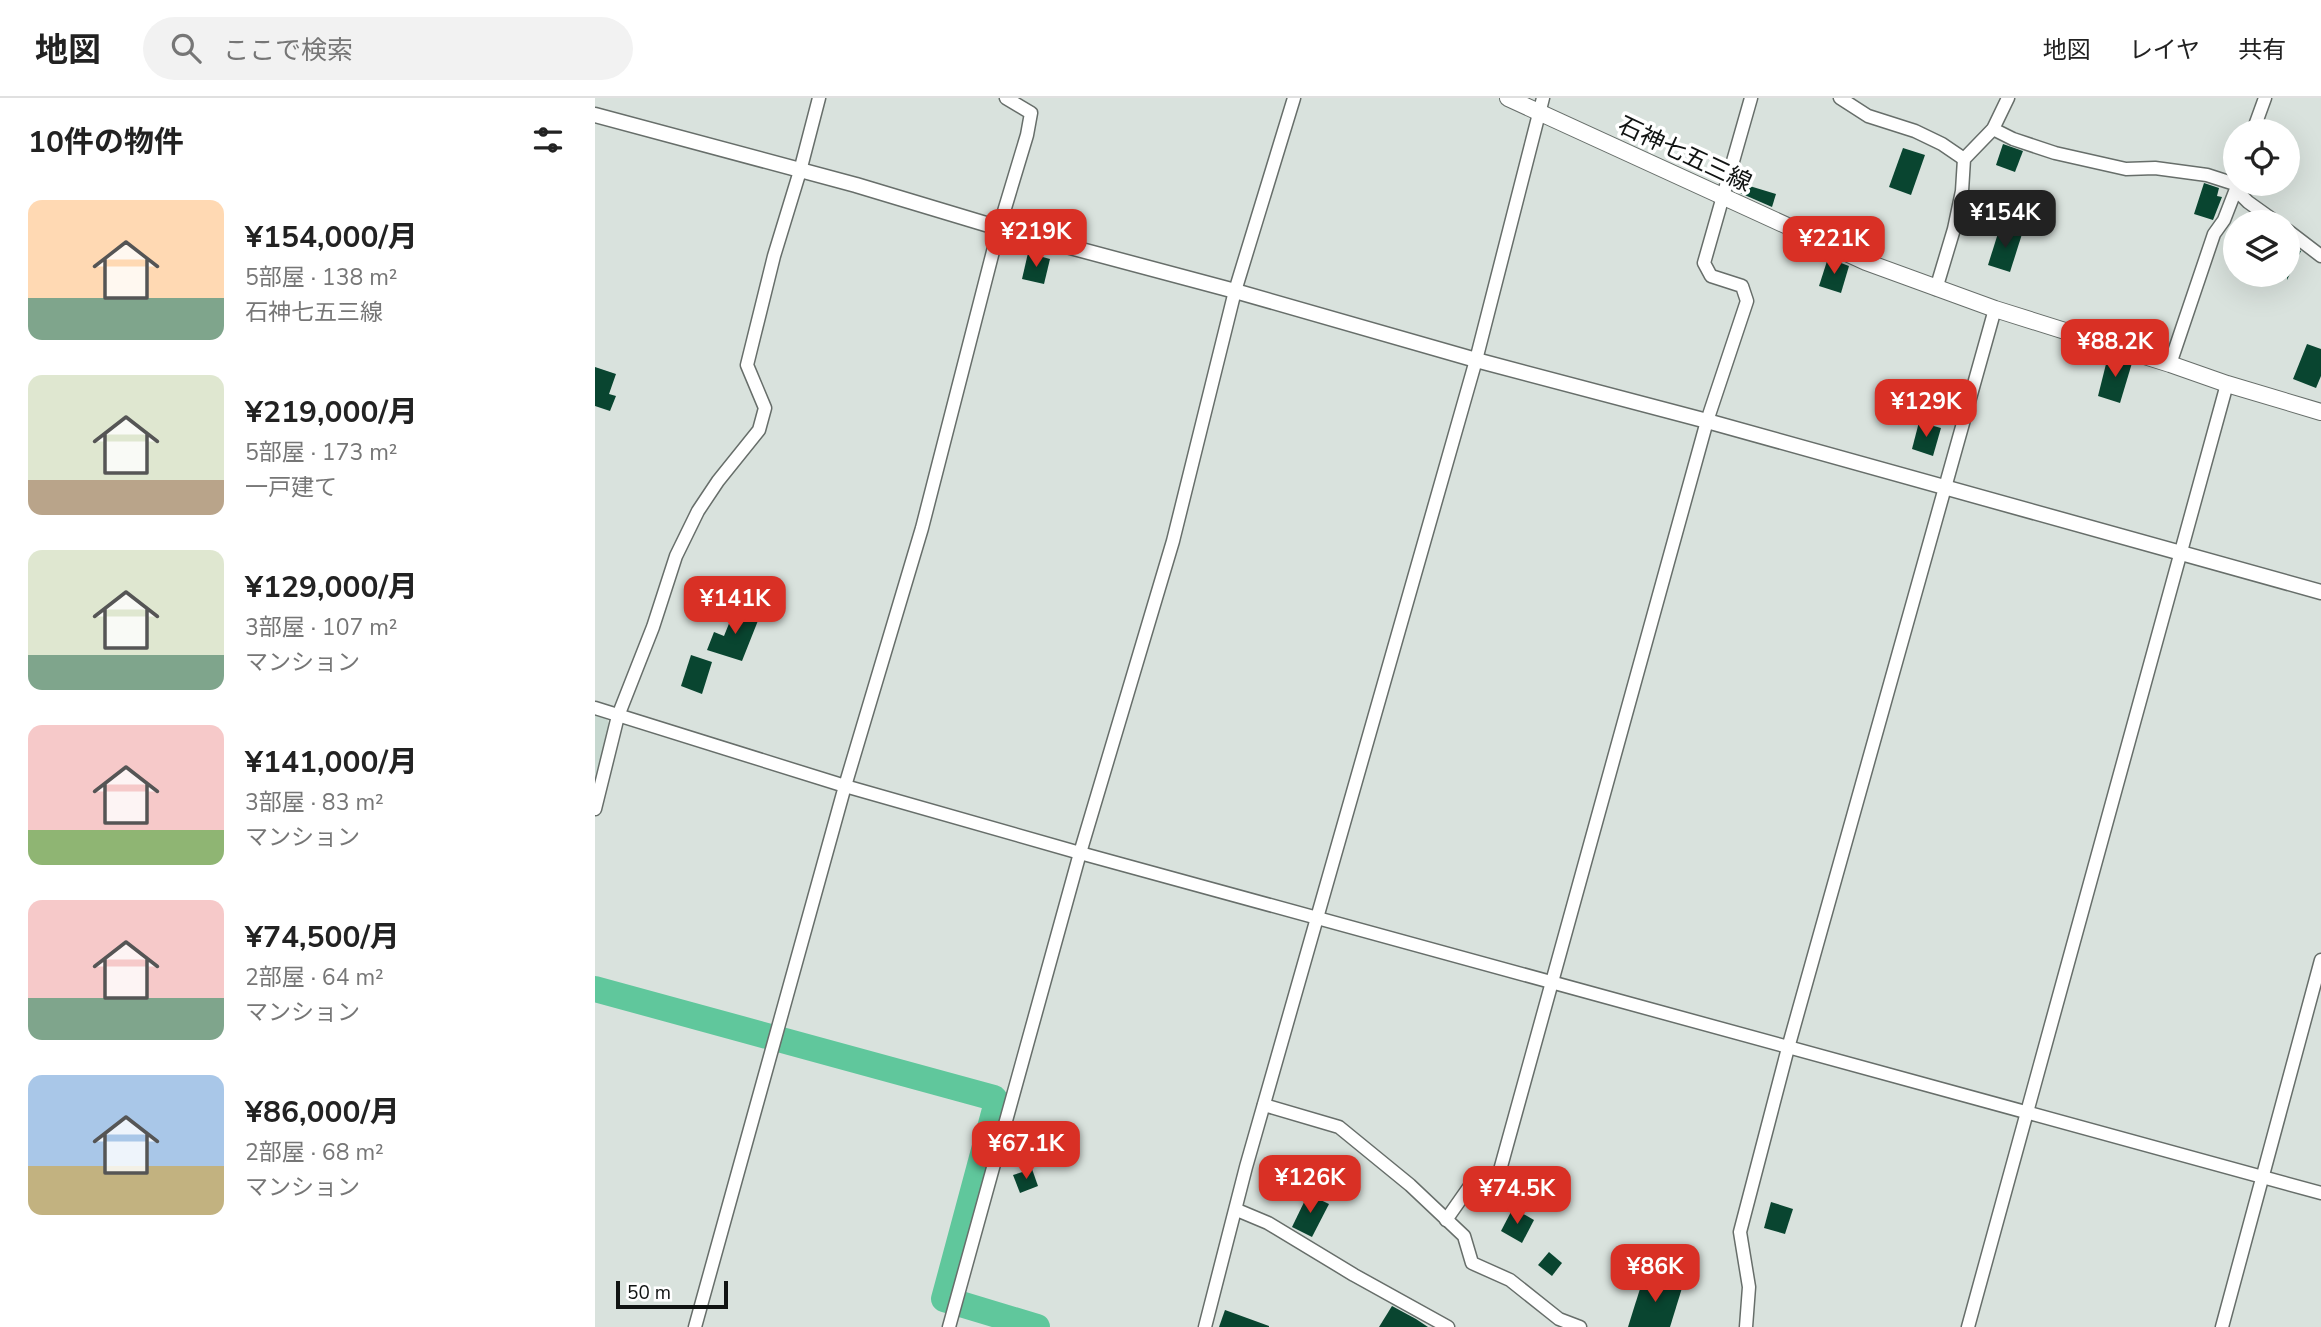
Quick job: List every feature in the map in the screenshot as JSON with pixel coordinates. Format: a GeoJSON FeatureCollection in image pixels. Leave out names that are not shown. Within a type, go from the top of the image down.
{"type":"FeatureCollection","features":[{"type":"Feature","properties":{"kind":"main road","name":"石神七五三線"},"geometry":{"type":"LineString","coordinates":[[1508,98],[1541,105],[1722,197],[1866,262],[1995,309],[2321,412]]}},
{"type":"Feature","properties":{"kind":"street"},"geometry":{"type":"LineString","coordinates":[[595,809],[618,716],[653,627],[676,556],[698,511],[759,430],[765,408],[747,365],[774,256],[819,98]]}},
{"type":"Feature","properties":{"kind":"street"},"geometry":{"type":"LineString","coordinates":[[695,1327],[845,786],[922,528],[999,228],[1027,135],[1031,113],[1006,98]]}},
{"type":"Feature","properties":{"kind":"street"},"geometry":{"type":"LineString","coordinates":[[949,1327],[1080,853],[1173,541],[1235,290],[1294,98]]}},
{"type":"Feature","properties":{"kind":"street"},"geometry":{"type":"LineString","coordinates":[[1446,1220],[1472,1183],[1489,1189],[1497,1181],[1707,421],[1747,300],[1742,286],[1711,276],[1704,263],[1751,98]]}},
{"type":"Feature","properties":{"kind":"street"},"geometry":{"type":"LineString","coordinates":[[1840,98],[1868,116],[1915,131],[1942,144],[1964,159]]}},
{"type":"Feature","properties":{"kind":"street"},"geometry":{"type":"LineString","coordinates":[[1936,289],[1954,229],[1962,191],[1964,159],[1993,129],[2007,98]]}},
{"type":"Feature","properties":{"kind":"street"},"geometry":{"type":"LineString","coordinates":[[2257,119],[2265,98]]}},
{"type":"Feature","properties":{"kind":"street"},"geometry":{"type":"LineString","coordinates":[[1205,1327],[1264,1105],[1476,360],[1541,105]]}},
{"type":"Feature","properties":{"kind":"street"},"geometry":{"type":"LineString","coordinates":[[595,115],[2321,592]]}},
{"type":"Feature","properties":{"kind":"street"},"geometry":{"type":"LineString","coordinates":[[1993,129],[2013,139],[2055,153],[2114,167],[2155,168],[2207,175],[2223,181]]}},
{"type":"Feature","properties":{"kind":"street"},"geometry":{"type":"LineString","coordinates":[[2170,364],[2214,234],[2224,220],[2233,196]]}},
{"type":"Feature","properties":{"kind":"street"},"geometry":{"type":"LineString","coordinates":[[2244,196],[2259,210]]}},
{"type":"Feature","properties":{"kind":"street"},"geometry":{"type":"LineString","coordinates":[[2300,240],[2321,256]]}},
{"type":"Feature","properties":{"kind":"street"},"geometry":{"type":"LineString","coordinates":[[1746,1327],[1749,1287],[1740,1232],[1788,1048],[1995,309]]}},
{"type":"Feature","properties":{"kind":"street"},"geometry":{"type":"LineString","coordinates":[[1968,1327],[2227,384]]}},
{"type":"Feature","properties":{"kind":"street"},"geometry":{"type":"LineString","coordinates":[[595,708],[845,786],[1080,853],[2321,1193]]}},
{"type":"Feature","properties":{"kind":"street"},"geometry":{"type":"LineString","coordinates":[[2222,1327],[2321,960]]}},
{"type":"Feature","properties":{"kind":"street"},"geometry":{"type":"LineString","coordinates":[[1264,1105],[1339,1127],[1410,1185],[1464,1236],[1472,1263],[1510,1280],[1559,1319],[1580,1327]]}},
{"type":"Feature","properties":{"kind":"street"},"geometry":{"type":"LineString","coordinates":[[1237,1210],[1268,1223],[1448,1327]]}},
{"type":"Feature","properties":{"kind":"shaded area"},"geometry":{"type":"Polygon","coordinates":[[[595,715],[607,719],[610,728],[595,776],[595,715]]]}},
{"type":"Feature","properties":{"kind":"building"},"geometry":{"type":"Polygon","coordinates":[[[2003,144],[2023,151],[2015,172],[1996,165],[2003,144]]]}},
{"type":"Feature","properties":{"kind":"building"},"geometry":{"type":"Polygon","coordinates":[[[1903,148],[1925,155],[1911,195],[1889,187],[1903,148]]]}},
{"type":"Feature","properties":{"kind":"building"},"geometry":{"type":"Polygon","coordinates":[[[2204,183],[2219,188],[2217,196],[2222,197],[2213,220],[2194,214],[2204,183]]]}},
{"type":"Feature","properties":{"kind":"building"},"geometry":{"type":"Polygon","coordinates":[[[1743,184],[1776,194],[1772,207],[1740,193],[1743,184]]]}},
{"type":"Feature","properties":{"kind":"building"},"geometry":{"type":"Polygon","coordinates":[[[2000,227],[2022,234],[2010,272],[1988,265],[2000,227]]]}},
{"type":"Feature","properties":{"kind":"building"},"geometry":{"type":"Polygon","coordinates":[[[1028,253],[1050,259],[1044,284],[1022,279],[1028,253]]]}},
{"type":"Feature","properties":{"kind":"building"},"geometry":{"type":"Polygon","coordinates":[[[1828,258],[1849,266],[1841,293],[1819,286],[1828,258]]]}},
{"type":"Feature","properties":{"kind":"building"},"geometry":{"type":"Polygon","coordinates":[[[2307,344],[2321,349],[2321,376],[2316,388],[2293,379],[2307,344]]]}},
{"type":"Feature","properties":{"kind":"building"},"geometry":{"type":"Polygon","coordinates":[[[2108,356],[2132,363],[2120,403],[2098,396],[2108,356]]]}},
{"type":"Feature","properties":{"kind":"building"},"geometry":{"type":"Polygon","coordinates":[[[595,367],[616,374],[609,394],[616,396],[610,411],[595,406],[595,367]]]}},
{"type":"Feature","properties":{"kind":"building"},"geometry":{"type":"Polygon","coordinates":[[[1919,422],[1941,428],[1933,456],[1912,449],[1919,422]]]}},
{"type":"Feature","properties":{"kind":"building"},"geometry":{"type":"Polygon","coordinates":[[[734,611],[761,613],[742,661],[707,650],[714,632],[724,636],[734,611]]]}},
{"type":"Feature","properties":{"kind":"building"},"geometry":{"type":"Polygon","coordinates":[[[691,655],[712,662],[702,694],[681,686],[691,655]]]}},
{"type":"Feature","properties":{"kind":"building"},"geometry":{"type":"Polygon","coordinates":[[[1032,1169],[1038,1186],[1020,1193],[1013,1175],[1032,1169]]]}},
{"type":"Feature","properties":{"kind":"building"},"geometry":{"type":"Polygon","coordinates":[[[1308,1194],[1329,1204],[1312,1237],[1292,1227],[1308,1194]]]}},
{"type":"Feature","properties":{"kind":"building"},"geometry":{"type":"Polygon","coordinates":[[[1771,1202],[1793,1209],[1785,1234],[1764,1228],[1771,1202]]]}},
{"type":"Feature","properties":{"kind":"building"},"geometry":{"type":"Polygon","coordinates":[[[1513,1208],[1534,1220],[1522,1243],[1501,1231],[1513,1208]]]}},
{"type":"Feature","properties":{"kind":"building"},"geometry":{"type":"Polygon","coordinates":[[[1549,1252],[1562,1263],[1552,1276],[1538,1265],[1549,1252]]]}},
{"type":"Feature","properties":{"kind":"building"},"geometry":{"type":"Polygon","coordinates":[[[1644,1276],[1682,1288],[1670,1327],[1628,1327],[1644,1276]]]}},
{"type":"Feature","properties":{"kind":"building"},"geometry":{"type":"Polygon","coordinates":[[[1392,1306],[1416,1319],[1428,1327],[1379,1327],[1392,1306]]]}},
{"type":"Feature","properties":{"kind":"building"},"geometry":{"type":"Polygon","coordinates":[[[1225,1310],[1269,1326],[1269,1327],[1219,1327],[1225,1310]]]}},
{"type":"Feature","properties":{"kind":"waterway"},"geometry":{"type":"LineString","coordinates":[[595,989],[994,1098],[997,1102],[944,1299],[1037,1327]]}}]}
